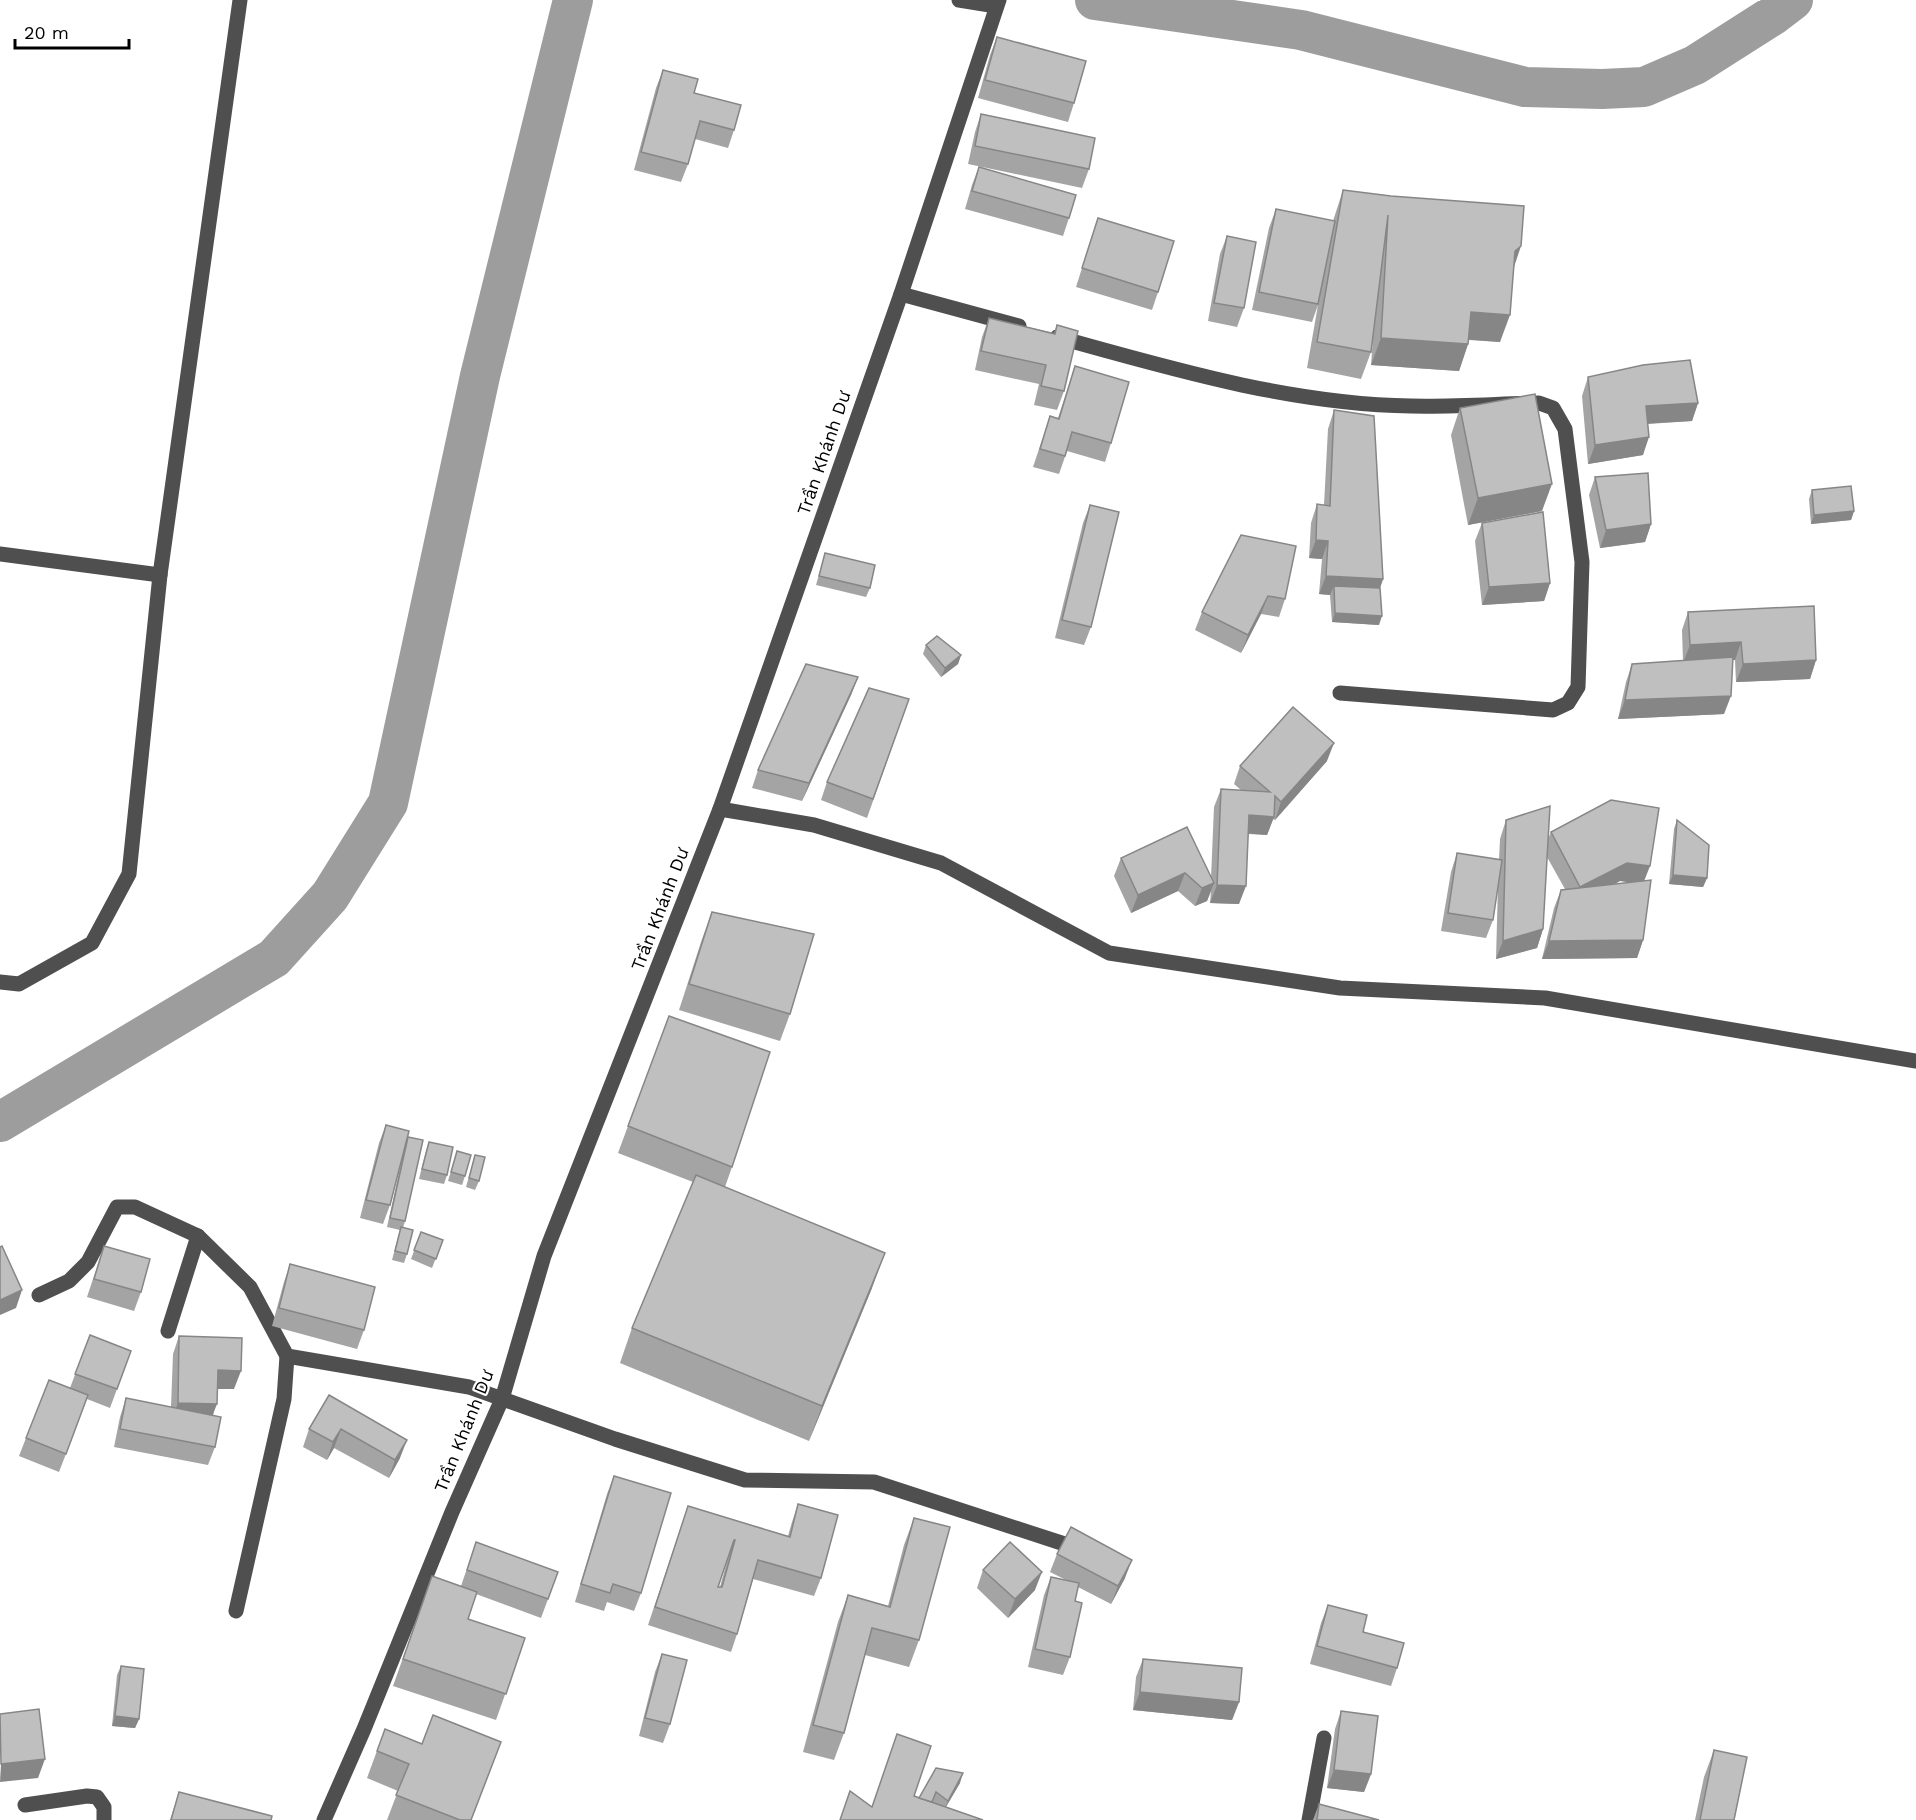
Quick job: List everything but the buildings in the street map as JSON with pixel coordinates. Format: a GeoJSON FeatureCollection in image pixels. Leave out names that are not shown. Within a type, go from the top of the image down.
{"type":"FeatureCollection","features":[{"type":"Feature","properties":{"kind":"street"},"geometry":{"type":"LineString","coordinates":[[0,982],[19,984],[92,943],[129,874],[160,575],[240,0]]}},
{"type":"Feature","properties":{"kind":"street"},"geometry":{"type":"LineString","coordinates":[[959,0],[997,3]]}},
{"type":"Feature","properties":{"kind":"street","name":"Trần Khánh Dư"},"geometry":{"type":"LineString","coordinates":[[324,1820],[364,1729],[452,1512],[502,1399],[544,1256],[720,809],[901,294],[997,3]]}},
{"type":"Feature","properties":{"kind":"street"},"geometry":{"type":"LineString","coordinates":[[901,294],[1234,384],[1329,399],[1410,406],[1539,403],[1553,408],[1565,429],[1582,562],[1578,687],[1568,703],[1553,710],[1340,693]]}},
{"type":"Feature","properties":{"kind":"street"},"geometry":{"type":"LineString","coordinates":[[0,554],[160,575]]}},
{"type":"Feature","properties":{"kind":"street"},"geometry":{"type":"LineString","coordinates":[[720,809],[814,825],[941,863],[1109,953],[1340,988],[1545,998],[1916,1061]]}},
{"type":"Feature","properties":{"kind":"street"},"geometry":{"type":"LineString","coordinates":[[39,1295],[69,1281],[88,1262],[117,1206],[135,1207],[198,1236],[250,1287],[287,1356],[284,1399],[236,1611]]}},
{"type":"Feature","properties":{"kind":"street"},"geometry":{"type":"LineString","coordinates":[[168,1331],[198,1236]]}},
{"type":"Feature","properties":{"kind":"street"},"geometry":{"type":"LineString","coordinates":[[287,1356],[469,1387],[615,1439],[745,1480],[874,1482],[1099,1555]]}},
{"type":"Feature","properties":{"kind":"street"},"geometry":{"type":"LineString","coordinates":[[1309,1820],[1324,1738]]}},
{"type":"Feature","properties":{"kind":"street"},"geometry":{"type":"LineString","coordinates":[[25,1805],[87,1796],[97,1797],[104,1807],[104,1820]]}},
{"type":"Feature","properties":{"kind":"waterway"},"geometry":{"type":"LineString","coordinates":[[0,1122],[274,958],[330,896],[388,803],[480,376],[573,0]]}},
{"type":"Feature","properties":{"kind":"waterway"},"geometry":{"type":"LineString","coordinates":[[1095,0],[1301,30],[1525,87],[1602,89],[1644,87],[1695,65],[1793,0]]}}]}
